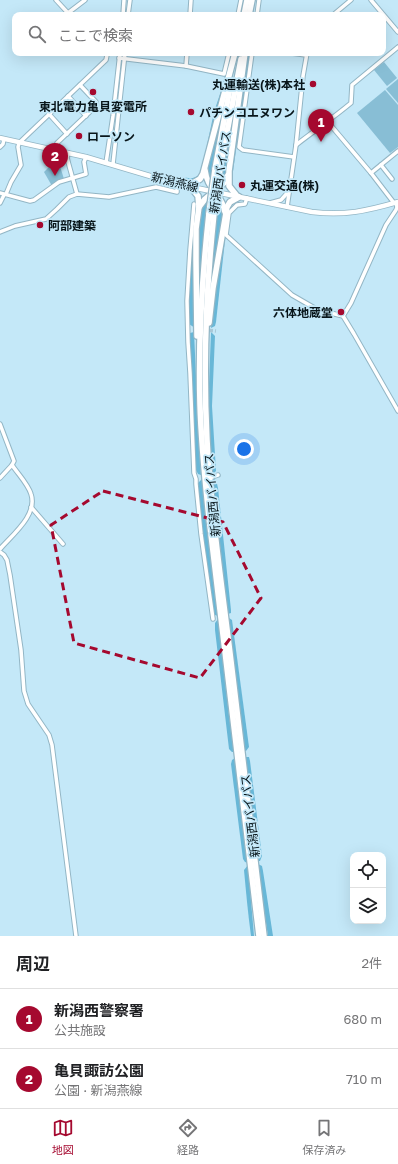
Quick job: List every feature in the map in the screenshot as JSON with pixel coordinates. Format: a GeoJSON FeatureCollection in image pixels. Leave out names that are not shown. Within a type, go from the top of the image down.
{"type":"FeatureCollection","features":[{"type":"Feature","properties":{"kind":"highway"},"geometry":{"type":"LineString","coordinates":[[245,12],[247,0]]}},
{"type":"Feature","properties":{"kind":"highway"},"geometry":{"type":"LineString","coordinates":[[250,12],[252,0]]}},
{"type":"Feature","properties":{"kind":"highway"},"geometry":{"type":"LineString","coordinates":[[202,374],[197,346],[196,229],[198,196],[189,186],[200,179],[203,174],[235,56]]}},
{"type":"Feature","properties":{"kind":"highway","name":"新潟西バイパス"},"geometry":{"type":"LineString","coordinates":[[236,56],[211,214],[202,374],[213,517],[260,921],[265,936]]}},
{"type":"Feature","properties":{"kind":"highway","name":"新潟西バイパス"},"geometry":{"type":"LineString","coordinates":[[218,169],[242,56]]}},
{"type":"Feature","properties":{"kind":"highway"},"geometry":{"type":"LineString","coordinates":[[202,374],[212,294],[226,214],[229,203],[238,197],[229,186],[229,171],[243,56]]}},
{"type":"Feature","properties":{"kind":"highway"},"geometry":{"type":"LineString","coordinates":[[205,168],[207,180],[223,202],[226,214]]}},
{"type":"Feature","properties":{"kind":"highway"},"geometry":{"type":"LineString","coordinates":[[197,205],[224,184],[229,171]]}},
{"type":"Feature","properties":{"kind":"highway"},"geometry":{"type":"LineString","coordinates":[[259,936],[260,921]]}},
{"type":"Feature","properties":{"kind":"main road","name":"新潟燕線"},"geometry":{"type":"LineString","coordinates":[[2,138],[106,162],[177,184],[316,213],[342,214],[362,212],[396,203]]}},
{"type":"Feature","properties":{"kind":"street"},"geometry":{"type":"LineString","coordinates":[[56,0],[67,12]]}},
{"type":"Feature","properties":{"kind":"street"},"geometry":{"type":"LineString","coordinates":[[71,12],[85,0]]}},
{"type":"Feature","properties":{"kind":"street"},"geometry":{"type":"LineString","coordinates":[[123,12],[124,0]]}},
{"type":"Feature","properties":{"kind":"street"},"geometry":{"type":"LineString","coordinates":[[128,12],[130,0]]}},
{"type":"Feature","properties":{"kind":"street"},"geometry":{"type":"LineString","coordinates":[[190,12],[191,0]]}},
{"type":"Feature","properties":{"kind":"street"},"geometry":{"type":"LineString","coordinates":[[239,12],[241,0]]}},
{"type":"Feature","properties":{"kind":"street"},"geometry":{"type":"LineString","coordinates":[[257,12],[259,0]]}},
{"type":"Feature","properties":{"kind":"street"},"geometry":{"type":"LineString","coordinates":[[337,12],[351,0]]}},
{"type":"Feature","properties":{"kind":"street"},"geometry":{"type":"LineString","coordinates":[[371,0],[381,12]]}},
{"type":"Feature","properties":{"kind":"street"},"geometry":{"type":"LineString","coordinates":[[386,18],[398,32]]}},
{"type":"Feature","properties":{"kind":"street"},"geometry":{"type":"LineString","coordinates":[[296,145],[351,103],[352,85],[398,47]]}},
{"type":"Feature","properties":{"kind":"street"},"geometry":{"type":"LineString","coordinates":[[0,203],[21,165],[18,147],[19,143],[106,60],[107,56]]}},
{"type":"Feature","properties":{"kind":"street"},"geometry":{"type":"LineString","coordinates":[[186,66],[187,56]]}},
{"type":"Feature","properties":{"kind":"street"},"geometry":{"type":"LineString","coordinates":[[106,162],[113,116],[119,58],[186,66],[224,74],[228,56]]}},
{"type":"Feature","properties":{"kind":"street"},"geometry":{"type":"LineString","coordinates":[[252,56],[239,147],[243,150],[294,157]]}},
{"type":"Feature","properties":{"kind":"street"},"geometry":{"type":"LineString","coordinates":[[287,207],[296,145],[306,56]]}},
{"type":"Feature","properties":{"kind":"street"},"geometry":{"type":"LineString","coordinates":[[112,164],[124,58]]}},
{"type":"Feature","properties":{"kind":"street"},"geometry":{"type":"LineString","coordinates":[[55,150],[57,143],[96,107],[97,104],[80,85]]}},
{"type":"Feature","properties":{"kind":"street"},"geometry":{"type":"LineString","coordinates":[[68,96],[86,116]]}},
{"type":"Feature","properties":{"kind":"street"},"geometry":{"type":"LineString","coordinates":[[49,114],[67,134]]}},
{"type":"Feature","properties":{"kind":"street"},"geometry":{"type":"LineString","coordinates":[[328,122],[396,203],[397,207],[386,225],[351,303],[343,316]]}},
{"type":"Feature","properties":{"kind":"street"},"geometry":{"type":"LineString","coordinates":[[0,147],[3,144],[2,138]]}},
{"type":"Feature","properties":{"kind":"street"},"geometry":{"type":"LineString","coordinates":[[371,173],[398,151]]}},
{"type":"Feature","properties":{"kind":"street"},"geometry":{"type":"LineString","coordinates":[[68,153],[67,158],[76,194]]}},
{"type":"Feature","properties":{"kind":"street"},"geometry":{"type":"LineString","coordinates":[[0,193],[31,201],[56,183],[86,174],[84,162],[86,157]]}},
{"type":"Feature","properties":{"kind":"street"},"geometry":{"type":"LineString","coordinates":[[381,165],[392,179]]}},
{"type":"Feature","properties":{"kind":"street"},"geometry":{"type":"LineString","coordinates":[[156,178],[156,187]]}},
{"type":"Feature","properties":{"kind":"street"},"geometry":{"type":"LineString","coordinates":[[0,232],[15,226],[46,218],[57,210],[70,197],[76,194],[114,196],[156,187],[177,192],[177,184]]}},
{"type":"Feature","properties":{"kind":"street"},"geometry":{"type":"LineString","coordinates":[[269,203],[283,199],[290,190]]}},
{"type":"Feature","properties":{"kind":"street"},"geometry":{"type":"LineString","coordinates":[[247,198],[245,204],[237,205],[229,213],[226,235],[292,295],[318,310],[343,316],[398,411]]}},
{"type":"Feature","properties":{"kind":"street"},"geometry":{"type":"LineString","coordinates":[[197,205],[188,275],[188,330],[194,473],[196,479],[201,534],[213,619]]}},
{"type":"Feature","properties":{"kind":"street"},"geometry":{"type":"LineString","coordinates":[[188,330],[193,330]]}},
{"type":"Feature","properties":{"kind":"street"},"geometry":{"type":"LineString","coordinates":[[0,424],[14,461],[0,478]]}},
{"type":"Feature","properties":{"kind":"street"},"geometry":{"type":"LineString","coordinates":[[12,465],[31,494],[31,512],[0,551],[8,560],[21,650],[24,691],[28,704],[49,735],[52,745],[76,936]]}},
{"type":"Feature","properties":{"kind":"street"},"geometry":{"type":"LineString","coordinates":[[212,477],[218,475]]}},
{"type":"Feature","properties":{"kind":"street"},"geometry":{"type":"LineString","coordinates":[[196,479],[201,479]]}},
{"type":"Feature","properties":{"kind":"street"},"geometry":{"type":"LineString","coordinates":[[31,507],[63,544]]}},
{"type":"Feature","properties":{"kind":"highlighted area"},"geometry":{"type":"Polygon","coordinates":[[[103,491],[223,522],[261,598],[200,678],[74,643],[51,525],[103,491]]]}},
{"type":"Feature","properties":{"kind":"shaded area"},"geometry":{"type":"Polygon","coordinates":[[[229,56],[231,56],[201,174],[196,181],[185,181],[182,179],[183,177],[192,178],[201,173],[214,112],[221,91],[229,56]]]}},
{"type":"Feature","properties":{"kind":"shaded area"},"geometry":{"type":"Polygon","coordinates":[[[247,56],[250,56],[231,185],[237,124],[247,56]]]}},
{"type":"Feature","properties":{"kind":"shaded area"},"geometry":{"type":"Polygon","coordinates":[[[384,62],[397,78],[387,86],[374,70],[384,62]]]}},
{"type":"Feature","properties":{"kind":"shaded area"},"geometry":{"type":"Polygon","coordinates":[[[398,79],[398,103],[386,89],[398,79]]]}},
{"type":"Feature","properties":{"kind":"shaded area"},"geometry":{"type":"Polygon","coordinates":[[[238,87],[225,178],[220,185],[227,143],[238,87]]]}},
{"type":"Feature","properties":{"kind":"shaded area"},"geometry":{"type":"Polygon","coordinates":[[[385,90],[398,105],[398,147],[390,153],[357,113],[385,90]]]}},
{"type":"Feature","properties":{"kind":"shaded area"},"geometry":{"type":"Polygon","coordinates":[[[224,103],[210,184],[206,174],[208,162],[224,103]]]}},
{"type":"Feature","properties":{"kind":"shaded area"},"geometry":{"type":"Polygon","coordinates":[[[59,163],[64,179],[52,186],[44,172],[50,166],[59,163]]]}},
{"type":"Feature","properties":{"kind":"shaded area"},"geometry":{"type":"Polygon","coordinates":[[[208,198],[201,260],[198,316],[197,244],[201,207],[208,198]]]}},
{"type":"Feature","properties":{"kind":"shaded area"},"geometry":{"type":"Polygon","coordinates":[[[219,199],[224,209],[209,305],[211,269],[214,254],[219,199]]]}},
{"type":"Feature","properties":{"kind":"shaded area"},"geometry":{"type":"Polygon","coordinates":[[[228,213],[216,322],[215,326],[211,328],[214,296],[228,213]]]}},
{"type":"Feature","properties":{"kind":"shaded area"},"geometry":{"type":"Polygon","coordinates":[[[195,215],[193,251],[195,328],[189,324],[189,297],[195,215]]]}},
{"type":"Feature","properties":{"kind":"shaded area"},"geometry":{"type":"Polygon","coordinates":[[[194,332],[201,475],[198,474],[196,470],[189,336],[190,333],[194,332]]]}},
{"type":"Feature","properties":{"kind":"shaded area"},"geometry":{"type":"Polygon","coordinates":[[[211,332],[215,336],[212,406],[216,471],[212,474],[208,410],[211,332]]]}},
{"type":"Feature","properties":{"kind":"shaded area"},"geometry":{"type":"Polygon","coordinates":[[[212,478],[216,481],[218,488],[231,610],[231,613],[228,614],[212,478]]]}},
{"type":"Feature","properties":{"kind":"shaded area"},"geometry":{"type":"Polygon","coordinates":[[[202,479],[218,616],[213,612],[201,518],[198,483],[202,479]]]}},
{"type":"Feature","properties":{"kind":"shaded area"},"geometry":{"type":"Polygon","coordinates":[[[229,618],[232,620],[249,747],[246,751],[244,751],[229,618]]]}},
{"type":"Feature","properties":{"kind":"shaded area"},"geometry":{"type":"Polygon","coordinates":[[[218,619],[234,752],[229,749],[215,630],[215,623],[218,619]]]}},
{"type":"Feature","properties":{"kind":"shaded area"},"geometry":{"type":"Polygon","coordinates":[[[245,757],[249,757],[250,761],[262,856],[260,861],[258,861],[245,757]]]}},
{"type":"Feature","properties":{"kind":"shaded area"},"geometry":{"type":"Polygon","coordinates":[[[235,758],[248,863],[243,859],[231,764],[232,760],[235,758]]]}},
{"type":"Feature","properties":{"kind":"shaded area"},"geometry":{"type":"Polygon","coordinates":[[[258,864],[262,866],[273,936],[268,936],[258,864]]]}},
{"type":"Feature","properties":{"kind":"shaded area"},"geometry":{"type":"Polygon","coordinates":[[[248,865],[254,936],[251,936],[244,870],[248,865]]]}},
{"type":"Feature","properties":{"kind":"tunnel"},"geometry":{"type":"LineString","coordinates":[[204,330],[216,331]]}},
{"type":"Feature","properties":{"kind":"place","name":"丸運輸送(株)本社"},"geometry":{"type":"Point","coordinates":[313,84]}},
{"type":"Feature","properties":{"kind":"place","name":"東北電力亀貝変電所"},"geometry":{"type":"Point","coordinates":[93,92]}},
{"type":"Feature","properties":{"kind":"place","name":"パチンコエヌワン"},"geometry":{"type":"Point","coordinates":[191,112]}},
{"type":"Feature","properties":{"kind":"place","name":"ローソン"},"geometry":{"type":"Point","coordinates":[79,136]}},
{"type":"Feature","properties":{"kind":"place","name":"新潟西警察署"},"geometry":{"type":"Point","coordinates":[321,142]}},
{"type":"Feature","properties":{"kind":"place","name":"亀貝諏訪公園"},"geometry":{"type":"Point","coordinates":[55,176]}},
{"type":"Feature","properties":{"kind":"place","name":"丸運交通(株)"},"geometry":{"type":"Point","coordinates":[242,185]}},
{"type":"Feature","properties":{"kind":"place","name":"阿部建築"},"geometry":{"type":"Point","coordinates":[40,225]}},
{"type":"Feature","properties":{"kind":"place","name":"六体地蔵堂"},"geometry":{"type":"Point","coordinates":[341,312]}}]}
